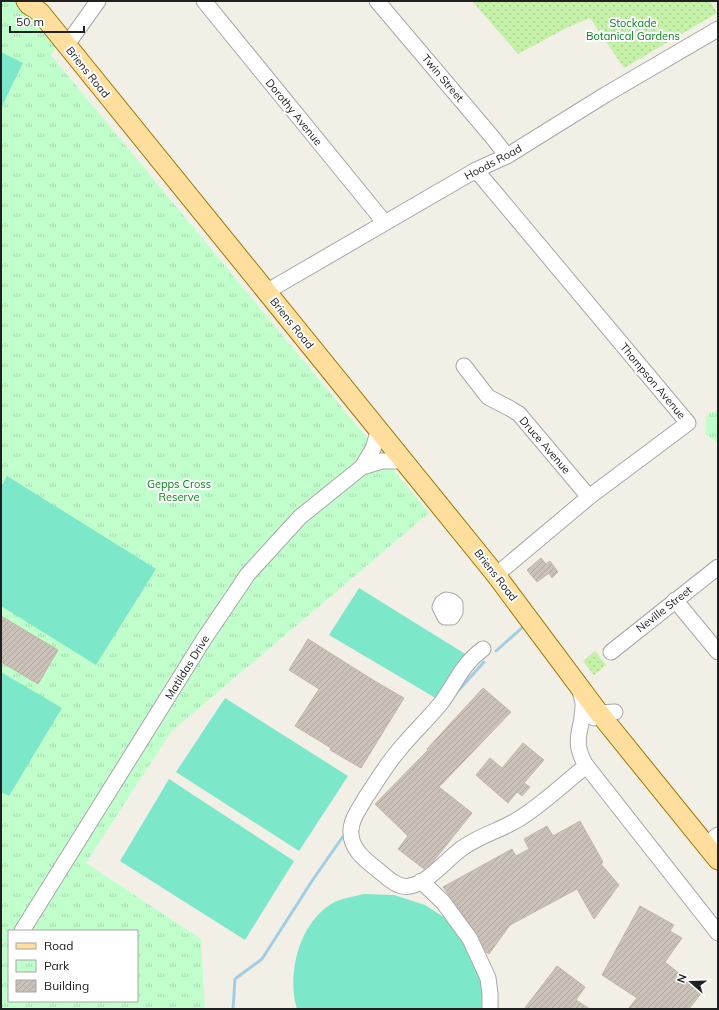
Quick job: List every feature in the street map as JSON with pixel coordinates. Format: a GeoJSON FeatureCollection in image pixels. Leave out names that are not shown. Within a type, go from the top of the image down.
{"type":"FeatureCollection","features":[{"type":"Feature","properties":{"kind":"main road","name":"Briens Road"},"geometry":{"type":"LineString","coordinates":[[34,5],[405,461],[496,575],[579,686],[607,712],[714,839],[718,860]]}},
{"type":"Feature","properties":{"kind":"main road","name":"Briens Road"},"geometry":{"type":"LineString","coordinates":[[543,636],[586,676],[607,712]]}},
{"type":"Feature","properties":{"kind":"street"},"geometry":{"type":"LineString","coordinates":[[66,46],[98,1]]}},
{"type":"Feature","properties":{"kind":"street","name":"Dorothy Avenue"},"geometry":{"type":"LineString","coordinates":[[204,1],[385,223]]}},
{"type":"Feature","properties":{"kind":"street","name":"Twin Street"},"geometry":{"type":"LineString","coordinates":[[377,1],[507,156]]}},
{"type":"Feature","properties":{"kind":"street","name":"Hoods Road"},"geometry":{"type":"LineString","coordinates":[[266,292],[476,170],[507,156],[605,95],[718,29]]}},
{"type":"Feature","properties":{"kind":"street","name":"Thompson Avenue"},"geometry":{"type":"LineString","coordinates":[[476,170],[688,423],[589,497],[496,575]]}},
{"type":"Feature","properties":{"kind":"street","name":"Druce Avenue"},"geometry":{"type":"LineString","coordinates":[[464,366],[488,397],[511,408],[519,414],[589,497]]}},
{"type":"Feature","properties":{"kind":"street"},"geometry":{"type":"LineString","coordinates":[[362,467],[372,449],[379,430]]}},
{"type":"Feature","properties":{"kind":"street","name":"Matildas Drive"},"geometry":{"type":"LineString","coordinates":[[23,930],[204,639],[248,574],[300,517],[362,467],[382,461],[405,461]]}},
{"type":"Feature","properties":{"kind":"street","name":"Neville Street"},"geometry":{"type":"LineString","coordinates":[[611,652],[718,567]]}},
{"type":"Feature","properties":{"kind":"street"},"geometry":{"type":"LineString","coordinates":[[675,600],[718,652]]}},
{"type":"Feature","properties":{"kind":"street"},"geometry":{"type":"LineString","coordinates":[[484,648],[475,654],[465,664],[445,698],[430,717],[399,750],[386,767],[356,814],[351,834],[358,852],[391,880],[404,887],[414,885],[472,841],[506,826],[537,807],[586,766]]}},
{"type":"Feature","properties":{"kind":"street"},"geometry":{"type":"LineString","coordinates":[[579,686],[583,705],[577,743],[579,754],[586,766],[718,933]]}},
{"type":"Feature","properties":{"kind":"street"},"geometry":{"type":"LineString","coordinates":[[579,733],[607,712]]}},
{"type":"Feature","properties":{"kind":"street"},"geometry":{"type":"LineString","coordinates":[[421,881],[443,902],[470,939],[488,978],[490,1009]]}},
{"type":"Feature","properties":{"kind":"green space","name":"Gepps Cross Reserve"},"geometry":{"type":"Polygon","coordinates":[[[1,1],[26,1],[62,37],[51,55],[429,513],[171,732],[86,863],[201,939],[205,1009],[1,1009],[1,1]]]}},
{"type":"Feature","properties":{"kind":"green space","name":"Stockade Botanical Gardens"},"geometry":{"type":"Polygon","coordinates":[[[472,1],[710,1],[717,13],[624,68],[590,18],[568,27],[518,54],[472,1]]]}},
{"type":"Feature","properties":{"kind":"green space"},"geometry":{"type":"Polygon","coordinates":[[[1,52],[23,63],[1,108],[1,52]]]}},
{"type":"Feature","properties":{"kind":"green space"},"geometry":{"type":"Polygon","coordinates":[[[718,410],[718,443],[705,434],[707,414],[718,410]]]}},
{"type":"Feature","properties":{"kind":"green space"},"geometry":{"type":"Polygon","coordinates":[[[7,476],[156,569],[96,665],[1,606],[1,487],[7,476]]]}},
{"type":"Feature","properties":{"kind":"green space"},"geometry":{"type":"Polygon","coordinates":[[[359,588],[467,655],[439,700],[329,635],[359,588]]]}},
{"type":"Feature","properties":{"kind":"green space"},"geometry":{"type":"Polygon","coordinates":[[[595,651],[606,665],[594,675],[583,661],[595,651]]]}},
{"type":"Feature","properties":{"kind":"green space"},"geometry":{"type":"Polygon","coordinates":[[[1,672],[62,708],[9,796],[1,792],[1,672]]]}},
{"type":"Feature","properties":{"kind":"green space"},"geometry":{"type":"Polygon","coordinates":[[[225,698],[348,776],[299,851],[176,772],[225,698]]]}},
{"type":"Feature","properties":{"kind":"green space"},"geometry":{"type":"Polygon","coordinates":[[[169,779],[294,861],[245,940],[120,861],[169,779]]]}},
{"type":"Feature","properties":{"kind":"green space"},"geometry":{"type":"Polygon","coordinates":[[[363,894],[394,895],[425,905],[448,920],[466,938],[480,968],[487,1009],[297,1009],[293,980],[298,950],[304,935],[312,922],[322,911],[333,903],[363,894]]]}},
{"type":"Feature","properties":{"kind":"building"},"geometry":{"type":"Polygon","coordinates":[[[541,558],[546,564],[550,561],[558,572],[552,578],[549,573],[537,582],[527,570],[541,558]]]}},
{"type":"Feature","properties":{"kind":"building"},"geometry":{"type":"Polygon","coordinates":[[[1,616],[58,650],[38,684],[1,662],[1,616]]]}},
{"type":"Feature","properties":{"kind":"building"},"geometry":{"type":"Polygon","coordinates":[[[308,639],[404,698],[361,768],[330,750],[331,748],[295,726],[319,689],[289,670],[308,639]]]}},
{"type":"Feature","properties":{"kind":"building"},"geometry":{"type":"Polygon","coordinates":[[[483,688],[511,712],[439,787],[472,813],[432,863],[424,869],[398,849],[408,836],[375,804],[428,750],[427,749],[483,688]]]}},
{"type":"Feature","properties":{"kind":"building"},"geometry":{"type":"Polygon","coordinates":[[[523,743],[544,760],[524,783],[530,787],[522,796],[517,792],[508,803],[476,775],[490,758],[502,768],[523,743]]]}},
{"type":"Feature","properties":{"kind":"building"},"geometry":{"type":"Polygon","coordinates":[[[580,821],[603,862],[601,864],[619,885],[594,919],[577,889],[510,925],[489,954],[486,952],[477,934],[443,887],[512,849],[516,856],[529,849],[524,839],[547,826],[553,836],[580,821]]]}},
{"type":"Feature","properties":{"kind":"building"},"geometry":{"type":"Polygon","coordinates":[[[640,906],[674,925],[670,931],[682,938],[665,962],[702,992],[689,1009],[628,1009],[637,998],[602,975],[640,906]]]}},
{"type":"Feature","properties":{"kind":"building"},"geometry":{"type":"Polygon","coordinates":[[[557,966],[585,987],[576,1000],[590,1009],[524,1009],[557,966]]]}},
{"type":"Feature","properties":{"kind":"waterway"},"geometry":{"type":"LineString","coordinates":[[496,651],[523,627]]}},
{"type":"Feature","properties":{"kind":"waterway"},"geometry":{"type":"LineString","coordinates":[[457,692],[484,662]]}},
{"type":"Feature","properties":{"kind":"waterway"},"geometry":{"type":"LineString","coordinates":[[233,1009],[235,979],[262,959],[312,881],[346,832]]}}]}
